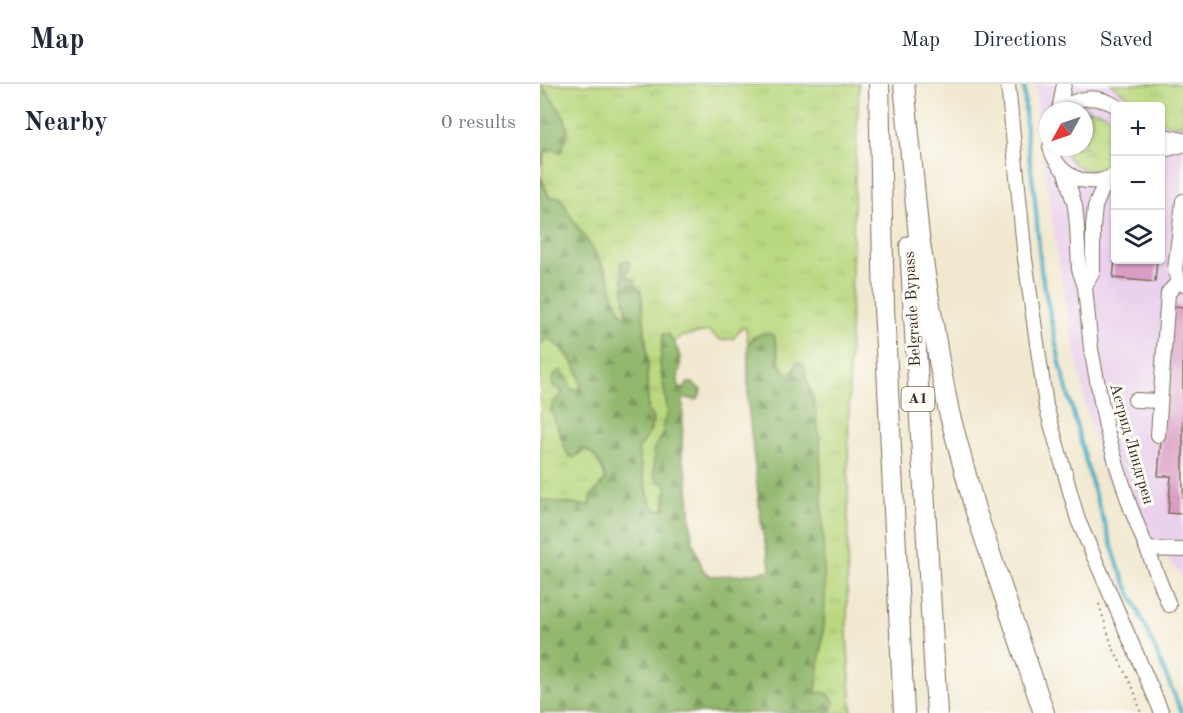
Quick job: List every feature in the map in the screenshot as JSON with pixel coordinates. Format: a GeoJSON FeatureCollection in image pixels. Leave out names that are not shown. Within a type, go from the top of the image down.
{"type":"FeatureCollection","features":[{"type":"Feature","properties":{"kind":"highway","name":"A1"},"geometry":{"type":"LineString","coordinates":[[879,84],[884,307],[904,713]]}},
{"type":"Feature","properties":{"kind":"highway","name":"Belgrade Bypass"},"geometry":{"type":"LineString","coordinates":[[903,84],[914,336],[937,713]]}},
{"type":"Feature","properties":{"kind":"highway"},"geometry":{"type":"LineString","coordinates":[[903,84],[919,237],[949,412],[975,509],[1044,713]]}},
{"type":"Feature","properties":{"kind":"street"},"geometry":{"type":"LineString","coordinates":[[1008,84],[1025,259],[1046,406],[1078,520],[1162,713]]}},
{"type":"Feature","properties":{"kind":"street"},"geometry":{"type":"LineString","coordinates":[[1061,102],[1064,84]]}},
{"type":"Feature","properties":{"kind":"street"},"geometry":{"type":"LineString","coordinates":[[1091,84],[1101,99]]}},
{"type":"Feature","properties":{"kind":"street"},"geometry":{"type":"LineString","coordinates":[[1073,102],[1082,99],[1101,99],[1111,104]]}},
{"type":"Feature","properties":{"kind":"street"},"geometry":{"type":"LineString","coordinates":[[1165,136],[1183,140]]}},
{"type":"Feature","properties":{"kind":"street"},"geometry":{"type":"LineString","coordinates":[[1165,150],[1183,145]]}},
{"type":"Feature","properties":{"kind":"street","name":"Астрид Линдгрен"},"geometry":{"type":"LineString","coordinates":[[1053,156],[1065,172],[1074,199],[1079,269],[1086,287],[1091,349],[1106,427],[1124,486],[1169,605]]}},
{"type":"Feature","properties":{"kind":"street"},"geometry":{"type":"LineString","coordinates":[[1065,172],[1082,180],[1101,181],[1111,177]]}},
{"type":"Feature","properties":{"kind":"street","name":"Астрид Линдгрен"},"geometry":{"type":"LineString","coordinates":[[1086,287],[1093,271],[1095,207],[1101,192],[1111,179]]}},
{"type":"Feature","properties":{"kind":"street"},"geometry":{"type":"LineString","coordinates":[[1158,435],[1168,293],[1181,283],[1175,270],[1183,201]]}},
{"type":"Feature","properties":{"kind":"street"},"geometry":{"type":"LineString","coordinates":[[1135,400],[1160,401]]}},
{"type":"Feature","properties":{"kind":"street"},"geometry":{"type":"LineString","coordinates":[[1147,549],[1183,550]]}},
{"type":"Feature","properties":{"kind":"shaded area"},"geometry":{"type":"Polygon","coordinates":[[[1036,84],[1183,84],[1183,578],[1103,476],[1084,398],[1058,261],[1042,156],[1093,156],[1093,102],[1039,102],[1039,134],[1036,84]]]}},
{"type":"Feature","properties":{"kind":"green space"},"geometry":{"type":"Polygon","coordinates":[[[540,84],[859,84],[849,371],[847,633],[852,713],[827,713],[833,708],[816,692],[824,623],[814,403],[804,365],[787,373],[780,365],[774,335],[753,337],[748,345],[746,328],[742,327],[733,339],[720,340],[708,331],[680,337],[674,343],[673,340],[660,364],[668,413],[663,424],[663,434],[654,449],[666,485],[665,509],[658,510],[651,505],[638,450],[650,432],[653,419],[648,410],[648,362],[641,292],[627,277],[629,268],[621,263],[627,315],[623,316],[613,296],[609,277],[590,245],[561,198],[557,196],[551,199],[547,192],[542,176],[545,152],[553,149],[568,132],[564,116],[543,87],[540,89],[540,84]]]}},
{"type":"Feature","properties":{"kind":"green space"},"geometry":{"type":"Polygon","coordinates":[[[1111,84],[1183,84],[1183,124],[1165,123],[1165,102],[1134,102],[1111,84]]]}},
{"type":"Feature","properties":{"kind":"green space"},"geometry":{"type":"Polygon","coordinates":[[[543,87],[564,116],[568,132],[561,152],[553,149],[545,152],[540,166],[540,89],[543,87]]]}},
{"type":"Feature","properties":{"kind":"green space"},"geometry":{"type":"Polygon","coordinates":[[[1093,111],[1109,116],[1111,118],[1111,162],[1101,169],[1093,170],[1078,167],[1068,156],[1093,156],[1093,111]]]}},
{"type":"Feature","properties":{"kind":"green space"},"geometry":{"type":"Polygon","coordinates":[[[540,177],[550,199],[557,196],[561,198],[590,245],[609,277],[613,296],[623,316],[627,315],[621,263],[627,260],[630,263],[627,277],[635,279],[635,286],[641,291],[648,362],[648,410],[653,419],[650,432],[638,450],[651,505],[658,510],[665,509],[666,485],[659,482],[654,475],[654,449],[663,434],[663,424],[668,413],[660,364],[663,334],[668,334],[679,354],[679,388],[684,389],[688,383],[693,383],[701,390],[699,398],[695,400],[683,397],[682,458],[687,475],[692,539],[703,570],[711,576],[740,575],[771,570],[762,529],[748,405],[748,345],[759,335],[774,335],[780,365],[787,373],[793,372],[797,363],[804,365],[814,403],[820,442],[825,599],[816,692],[827,693],[835,702],[833,708],[827,713],[540,713],[540,500],[589,506],[591,496],[605,480],[599,462],[589,451],[585,449],[572,457],[568,455],[551,410],[554,402],[562,394],[562,391],[553,386],[552,381],[555,374],[561,370],[572,390],[581,387],[575,365],[566,353],[548,338],[540,345],[540,177]]]}},
{"type":"Feature","properties":{"kind":"green space"},"geometry":{"type":"Polygon","coordinates":[[[548,338],[571,359],[580,379],[581,387],[571,390],[567,378],[563,394],[554,402],[551,410],[568,455],[577,456],[585,449],[589,451],[601,467],[605,480],[591,496],[589,506],[540,500],[540,345],[548,338]]]}},
{"type":"Feature","properties":{"kind":"building"},"geometry":{"type":"Polygon","coordinates":[[[1115,264],[1157,264],[1155,282],[1113,278],[1115,264]]]}},
{"type":"Feature","properties":{"kind":"building"},"geometry":{"type":"Polygon","coordinates":[[[1172,306],[1183,307],[1183,514],[1168,513],[1171,476],[1158,476],[1172,306]]]}},
{"type":"Feature","properties":{"kind":"waterway"},"geometry":{"type":"LineString","coordinates":[[1024,84],[1026,131],[1041,270],[1060,363],[1093,488],[1119,568],[1182,713]]}}]}
